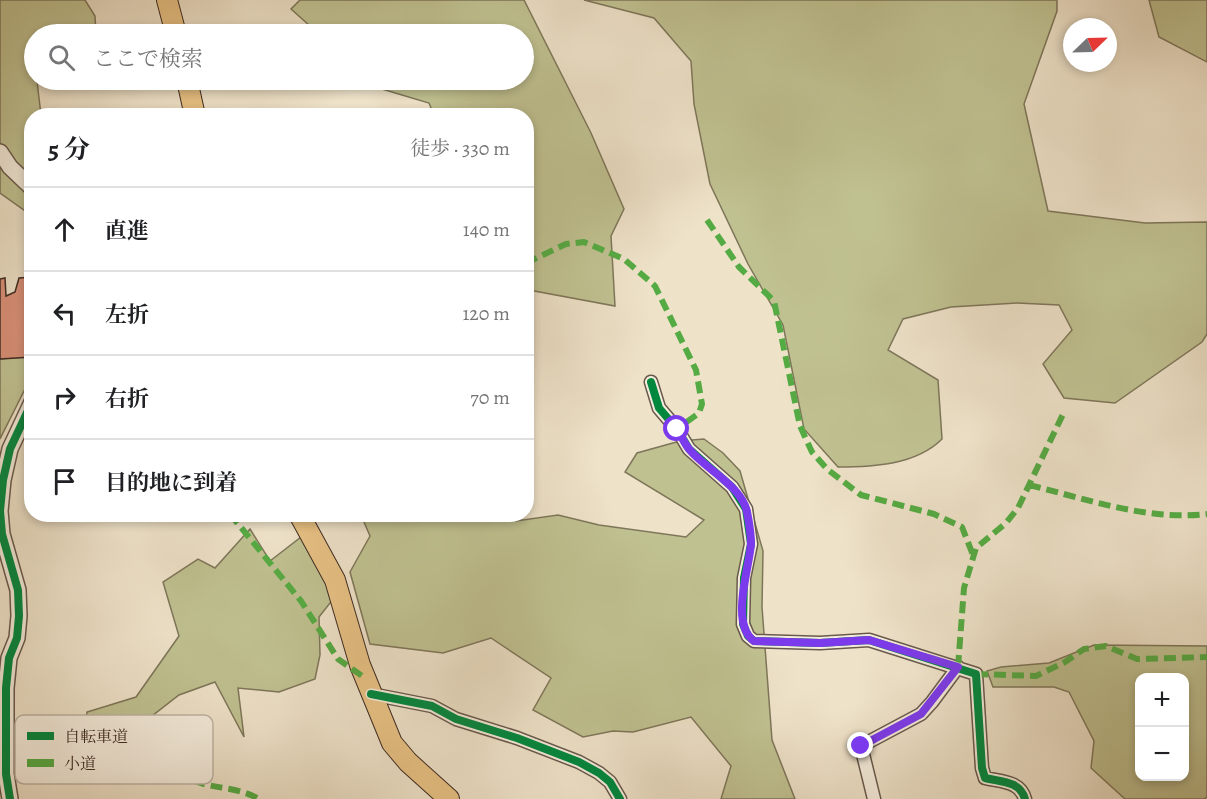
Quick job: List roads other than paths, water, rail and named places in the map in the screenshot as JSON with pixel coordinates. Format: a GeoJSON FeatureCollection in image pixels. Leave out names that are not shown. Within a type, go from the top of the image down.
{"type":"FeatureCollection","features":[{"type":"Feature","properties":{"kind":"main road"},"geometry":{"type":"LineString","coordinates":[[167,0],[173,24]]}},
{"type":"Feature","properties":{"kind":"main road"},"geometry":{"type":"LineString","coordinates":[[189,90],[193,108]]}},
{"type":"Feature","properties":{"kind":"main road"},"geometry":{"type":"LineString","coordinates":[[303,522],[335,580],[360,665],[392,743],[408,762],[449,799]]}},
{"type":"Feature","properties":{"kind":"street"},"geometry":{"type":"LineString","coordinates":[[0,152],[9,167],[24,181]]}},
{"type":"Feature","properties":{"kind":"street"},"geometry":{"type":"LineString","coordinates":[[651,382],[659,408],[677,429],[689,449],[732,487],[746,508],[751,544],[744,578],[743,624],[748,636],[754,641],[820,643],[869,640],[976,674],[982,768],[985,778],[1018,786],[1023,790],[1025,799]]}},
{"type":"Feature","properties":{"kind":"street"},"geometry":{"type":"LineString","coordinates":[[10,799],[6,774],[6,688],[9,658],[16,638],[19,616],[18,590],[2,534],[0,511],[3,480],[10,449],[24,419]]}},
{"type":"Feature","properties":{"kind":"street"},"geometry":{"type":"LineString","coordinates":[[874,799],[861,746],[921,714],[958,667]]}},
{"type":"Feature","properties":{"kind":"street"},"geometry":{"type":"LineString","coordinates":[[371,694],[432,706],[456,718],[579,762],[609,782],[620,799]]}}]}
